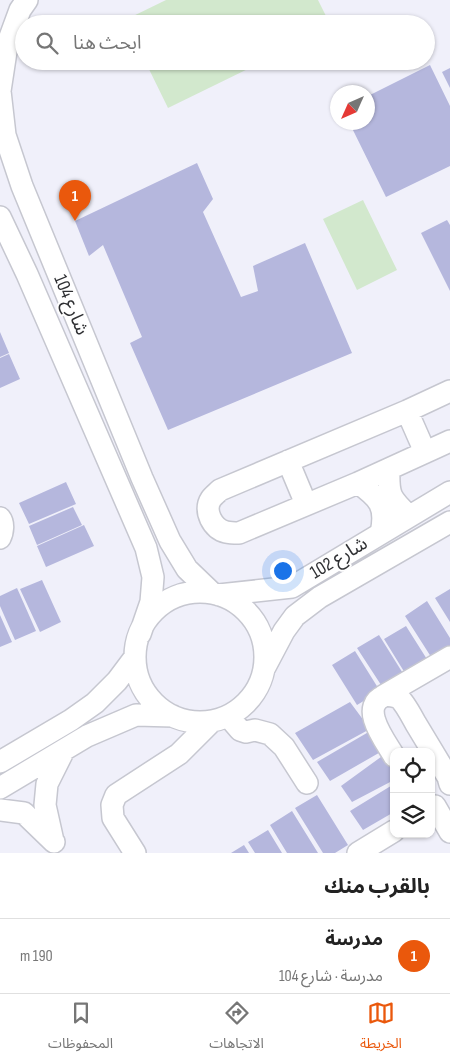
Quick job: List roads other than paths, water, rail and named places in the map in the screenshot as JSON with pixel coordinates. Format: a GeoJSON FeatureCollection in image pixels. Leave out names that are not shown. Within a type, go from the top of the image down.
{"type":"FeatureCollection","features":[{"type":"Feature","properties":{"kind":"street","name":"شارع 104"},"geometry":{"type":"LineString","coordinates":[[18,15],[27,0]]}},
{"type":"Feature","properties":{"kind":"street","name":"شارع 104"},"geometry":{"type":"LineString","coordinates":[[15,23],[7,45],[0,91],[5,135],[22,186],[142,478],[170,541],[187,569],[216,594]]}},
{"type":"Feature","properties":{"kind":"street","name":"شارع 104"},"geometry":{"type":"LineString","coordinates":[[0,217],[146,548],[153,578],[151,602],[140,634]]}},
{"type":"Feature","properties":{"kind":"street"},"geometry":{"type":"LineString","coordinates":[[36,296],[55,302],[61,294],[62,283]]}},
{"type":"Feature","properties":{"kind":"street"},"geometry":{"type":"LineString","coordinates":[[450,391],[220,490],[210,500],[208,511],[210,518],[225,532],[239,533],[358,483],[450,441]]}},
{"type":"Feature","properties":{"kind":"street"},"geometry":{"type":"LineString","coordinates":[[407,410],[425,452]]}},
{"type":"Feature","properties":{"kind":"street"},"geometry":{"type":"LineString","coordinates":[[288,461],[306,504]]}},
{"type":"Feature","properties":{"kind":"street"},"geometry":{"type":"LineString","coordinates":[[389,468],[389,490],[393,499],[409,516]]}},
{"type":"Feature","properties":{"kind":"street"},"geometry":{"type":"LineString","coordinates":[[358,483],[372,494],[384,512],[381,533]]}},
{"type":"Feature","properties":{"kind":"street","name":"شارع 102"},"geometry":{"type":"LineString","coordinates":[[216,594],[292,587],[450,492]]}},
{"type":"Feature","properties":{"kind":"street"},"geometry":{"type":"LineString","coordinates":[[0,518],[2,521],[2,534],[0,538]]}},
{"type":"Feature","properties":{"kind":"street","name":"شارع 102"},"geometry":{"type":"LineString","coordinates":[[264,667],[295,616],[320,597],[450,522]]}},
{"type":"Feature","properties":{"kind":"street"},"geometry":{"type":"LineString","coordinates":[[135,853],[113,818],[112,805],[116,795],[179,754],[220,718],[241,708],[260,683],[264,667],[264,649],[260,631],[250,615],[236,603],[216,594],[194,592],[177,596],[161,605],[148,618],[136,645],[135,657],[138,675],[146,691],[158,706],[173,716]]}},
{"type":"Feature","properties":{"kind":"street"},"geometry":{"type":"LineString","coordinates":[[0,762],[71,720],[95,703],[118,681],[135,657]]}},
{"type":"Feature","properties":{"kind":"street"},"geometry":{"type":"LineString","coordinates":[[390,749],[376,726],[373,714],[374,705],[383,696],[450,657]]}},
{"type":"Feature","properties":{"kind":"street"},"geometry":{"type":"LineString","coordinates":[[383,696],[399,698],[448,777],[450,784]]}},
{"type":"Feature","properties":{"kind":"street"},"geometry":{"type":"LineString","coordinates":[[0,788],[87,736],[136,716],[173,716],[192,721],[220,718],[246,732],[255,730],[270,734],[284,746],[307,783]]}},
{"type":"Feature","properties":{"kind":"street"},"geometry":{"type":"LineString","coordinates":[[56,847],[45,805],[47,784],[64,750]]}},
{"type":"Feature","properties":{"kind":"street"},"geometry":{"type":"LineString","coordinates":[[437,804],[450,832]]}},
{"type":"Feature","properties":{"kind":"street"},"geometry":{"type":"LineString","coordinates":[[0,810],[24,813],[56,847]]}},
{"type":"Feature","properties":{"kind":"street"},"geometry":{"type":"LineString","coordinates":[[358,853],[390,833]]}},
{"type":"Feature","properties":{"kind":"place","name":"مدرسة"},"geometry":{"type":"Point","coordinates":[75,221]}}]}
